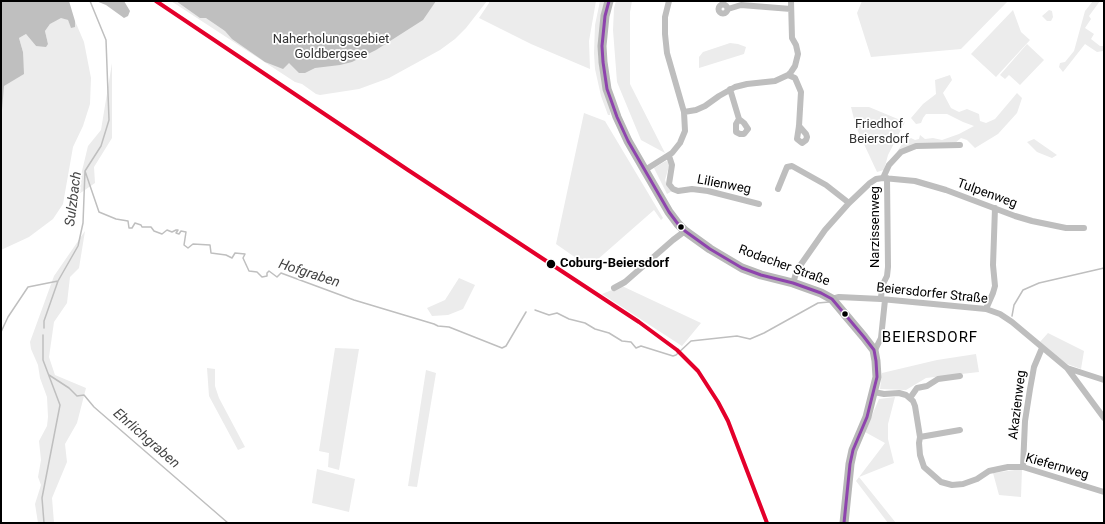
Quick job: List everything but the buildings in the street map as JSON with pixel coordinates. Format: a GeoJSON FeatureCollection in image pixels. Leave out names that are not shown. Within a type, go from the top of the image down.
{"type":"FeatureCollection","features":[{"type":"Feature","properties":{"kind":"street","name":"Rodacher Straße"},"geometry":{"type":"LineString","coordinates":[[609,1],[603,31],[602,62],[607,89],[621,126],[669,212],[678,224],[685,231],[710,249],[742,268],[821,292],[832,299],[874,350],[877,369],[874,392],[867,417],[853,450],[850,464],[844,523]]}},
{"type":"Feature","properties":{"kind":"street"},"geometry":{"type":"LineString","coordinates":[[645,170],[669,156],[677,148],[685,131],[684,112],[666,52],[665,17],[669,1]]}},
{"type":"Feature","properties":{"kind":"street"},"geometry":{"type":"LineString","coordinates":[[684,112],[696,110],[705,106],[730,89],[747,84],[775,81],[788,75],[795,66],[798,54],[796,45],[792,38],[792,1]]}},
{"type":"Feature","properties":{"kind":"street"},"geometry":{"type":"LineString","coordinates":[[728,9],[741,5],[791,9]]}},
{"type":"Feature","properties":{"kind":"street"},"geometry":{"type":"LineString","coordinates":[[788,75],[795,78],[801,92],[799,126]]}},
{"type":"Feature","properties":{"kind":"street"},"geometry":{"type":"LineString","coordinates":[[730,89],[739,119]]}},
{"type":"Feature","properties":{"kind":"street"},"geometry":{"type":"LineString","coordinates":[[793,283],[797,270],[825,230],[849,203],[870,183],[876,179],[885,178],[889,165],[901,152],[916,146],[960,145]]}},
{"type":"Feature","properties":{"kind":"street","name":"Lilienweg"},"geometry":{"type":"LineString","coordinates":[[669,156],[672,165],[669,184],[673,189],[708,191],[759,204]]}},
{"type":"Feature","properties":{"kind":"street"},"geometry":{"type":"LineString","coordinates":[[778,189],[787,167],[792,166],[826,185],[849,203]]}},
{"type":"Feature","properties":{"kind":"street","name":"Tulpenweg"},"geometry":{"type":"LineString","coordinates":[[885,178],[915,181],[946,190],[1032,221],[1066,228],[1084,228]]}},
{"type":"Feature","properties":{"kind":"street","name":"Narzissenweg"},"geometry":{"type":"LineString","coordinates":[[874,350],[881,338],[883,300],[882,286],[887,276],[888,267],[885,178]]}},
{"type":"Feature","properties":{"kind":"street"},"geometry":{"type":"LineString","coordinates":[[986,309],[995,286],[993,265],[995,208]]}},
{"type":"Feature","properties":{"kind":"street"},"geometry":{"type":"LineString","coordinates":[[614,288],[625,282],[685,231]]}},
{"type":"Feature","properties":{"kind":"street","name":"Beiersdorfer Straße"},"geometry":{"type":"LineString","coordinates":[[832,299],[839,297],[986,309],[1000,314],[1012,322],[1066,368],[1104,380]]}},
{"type":"Feature","properties":{"kind":"street","name":"Akazienweg"},"geometry":{"type":"LineString","coordinates":[[1023,467],[1025,421],[1030,389],[1034,367],[1042,348]]}},
{"type":"Feature","properties":{"kind":"street"},"geometry":{"type":"LineString","coordinates":[[1066,368],[1104,418]]}},
{"type":"Feature","properties":{"kind":"street"},"geometry":{"type":"LineString","coordinates":[[874,392],[884,394],[899,393],[910,398],[918,388],[927,386],[938,379],[960,376]]}},
{"type":"Feature","properties":{"kind":"street","name":"Kiefernweg"},"geometry":{"type":"LineString","coordinates":[[910,398],[915,406],[920,437],[920,455],[924,467],[942,482],[952,485],[963,484],[990,471],[1008,467],[1023,467],[1104,492]]}},
{"type":"Feature","properties":{"kind":"street"},"geometry":{"type":"LineString","coordinates":[[920,437],[960,430]]}},
{"type":"Feature","properties":{"kind":"green space","name":"Naherholungsgebiet Goldbergsee"},"geometry":{"type":"Polygon","coordinates":[[[171,1],[487,1],[466,28],[455,39],[440,50],[389,78],[359,89],[320,95],[316,94],[302,84],[295,82],[171,1]]]}},
{"type":"Feature","properties":{"kind":"green space"},"geometry":{"type":"Polygon","coordinates":[[[489,1],[596,1],[589,41],[590,69],[531,44],[479,18],[489,1]]]}},
{"type":"Feature","properties":{"kind":"green space"},"geometry":{"type":"Polygon","coordinates":[[[600,1],[606,1],[599,38],[598,56],[602,83],[610,115],[608,115],[601,96],[595,69],[595,25],[600,1]]]}},
{"type":"Feature","properties":{"kind":"green space"},"geometry":{"type":"Polygon","coordinates":[[[616,1],[632,1],[630,12],[630,84],[665,153],[641,140],[617,82],[613,30],[614,8],[616,1]]]}},
{"type":"Feature","properties":{"kind":"green space"},"geometry":{"type":"Polygon","coordinates":[[[862,1],[1008,1],[961,49],[871,57],[857,13],[862,1]]]}},
{"type":"Feature","properties":{"kind":"green space"},"geometry":{"type":"Polygon","coordinates":[[[1093,1],[1100,1],[1089,16],[1091,19],[1085,28],[1094,34],[1091,39],[1100,46],[1104,46],[1103,51],[1097,52],[1085,44],[1063,72],[1059,67],[1060,63],[1065,62],[1074,51],[1085,11],[1093,1]]]}},
{"type":"Feature","properties":{"kind":"green space"},"geometry":{"type":"Polygon","coordinates":[[[1013,10],[1021,32],[1030,40],[996,77],[971,54],[1013,10]]]}},
{"type":"Feature","properties":{"kind":"green space"},"geometry":{"type":"Polygon","coordinates":[[[1049,10],[1052,11],[1053,17],[1051,21],[1047,21],[1042,16],[1049,10]]]}},
{"type":"Feature","properties":{"kind":"green space"},"geometry":{"type":"Polygon","coordinates":[[[61,17],[68,20],[71,27],[75,26],[75,21],[84,42],[91,78],[90,104],[83,126],[73,147],[63,204],[53,219],[29,237],[1,250],[1,111],[4,86],[23,52],[19,38],[26,34],[36,46],[48,44],[45,31],[50,24],[61,17]]]}},
{"type":"Feature","properties":{"kind":"green space"},"geometry":{"type":"Polygon","coordinates":[[[730,43],[746,47],[744,54],[699,68],[699,57],[703,52],[730,43]]]}},
{"type":"Feature","properties":{"kind":"green space"},"geometry":{"type":"Polygon","coordinates":[[[1027,44],[1044,60],[1020,85],[1009,75],[1005,79],[1000,75],[1027,44]]]}},
{"type":"Feature","properties":{"kind":"green space"},"geometry":{"type":"Polygon","coordinates":[[[112,63],[112,138],[94,167],[95,183],[76,196],[88,146],[101,130],[112,63]]]}},
{"type":"Feature","properties":{"kind":"green space"},"geometry":{"type":"Polygon","coordinates":[[[950,75],[952,80],[943,93],[951,108],[959,112],[967,109],[979,114],[980,121],[986,123],[995,119],[1017,93],[1022,98],[1017,113],[998,134],[975,148],[967,140],[961,138],[955,143],[919,144],[897,152],[902,144],[911,138],[915,140],[919,139],[920,135],[925,139],[933,138],[942,140],[959,134],[974,126],[947,114],[926,114],[921,123],[916,124],[911,118],[923,104],[936,94],[935,80],[950,75]]]}},
{"type":"Feature","properties":{"kind":"green space","name":"Friedhof Beiersdorf"},"geometry":{"type":"Polygon","coordinates":[[[851,107],[869,107],[905,122],[888,155],[884,170],[877,172],[856,127],[851,107]]]}},
{"type":"Feature","properties":{"kind":"green space"},"geometry":{"type":"Polygon","coordinates":[[[584,113],[605,121],[663,218],[661,220],[654,210],[589,267],[556,244],[584,113]]]}},
{"type":"Feature","properties":{"kind":"green space"},"geometry":{"type":"Polygon","coordinates":[[[1034,139],[1057,155],[1052,158],[1037,152],[1027,142],[1034,139]]]}},
{"type":"Feature","properties":{"kind":"green space"},"geometry":{"type":"Polygon","coordinates":[[[666,161],[669,162],[669,166],[665,180],[672,191],[667,194],[654,168],[666,161]]]}},
{"type":"Feature","properties":{"kind":"green space"},"geometry":{"type":"Polygon","coordinates":[[[85,231],[79,268],[70,277],[67,303],[54,322],[49,357],[55,375],[86,388],[77,423],[65,444],[67,462],[52,498],[54,523],[38,523],[35,504],[41,485],[38,477],[41,460],[39,441],[47,426],[48,417],[47,397],[30,342],[54,276],[85,231]]]}},
{"type":"Feature","properties":{"kind":"green space"},"geometry":{"type":"Polygon","coordinates":[[[459,278],[475,285],[463,309],[448,315],[432,316],[427,308],[445,300],[459,278]]]}},
{"type":"Feature","properties":{"kind":"green space"},"geometry":{"type":"Polygon","coordinates":[[[622,286],[701,323],[682,346],[602,294],[622,286]]]}},
{"type":"Feature","properties":{"kind":"green space"},"geometry":{"type":"Polygon","coordinates":[[[1048,333],[1084,351],[1081,369],[1067,364],[1039,343],[1048,333]]]}},
{"type":"Feature","properties":{"kind":"green space"},"geometry":{"type":"Polygon","coordinates":[[[335,348],[359,349],[339,470],[328,467],[329,453],[319,451],[335,348]]]}},
{"type":"Feature","properties":{"kind":"green space"},"geometry":{"type":"Polygon","coordinates":[[[976,354],[979,372],[926,378],[906,390],[880,389],[882,373],[937,360],[976,354]]]}},
{"type":"Feature","properties":{"kind":"green space"},"geometry":{"type":"Polygon","coordinates":[[[207,368],[215,369],[215,386],[219,398],[245,447],[238,450],[209,396],[207,368]]]}},
{"type":"Feature","properties":{"kind":"green space"},"geometry":{"type":"Polygon","coordinates":[[[426,370],[436,373],[417,487],[408,486],[426,370]]]}},
{"type":"Feature","properties":{"kind":"green space"},"geometry":{"type":"Polygon","coordinates":[[[895,397],[888,424],[888,439],[894,463],[859,477],[885,443],[865,432],[879,399],[895,397]]]}},
{"type":"Feature","properties":{"kind":"green space"},"geometry":{"type":"Polygon","coordinates":[[[317,469],[355,479],[349,512],[312,503],[317,469]]]}},
{"type":"Feature","properties":{"kind":"green space"},"geometry":{"type":"Polygon","coordinates":[[[1022,469],[1021,497],[999,495],[993,473],[1022,469]]]}},
{"type":"Feature","properties":{"kind":"green space"},"geometry":{"type":"Polygon","coordinates":[[[859,477],[896,523],[888,523],[856,481],[859,477]]]}},
{"type":"Feature","properties":{"kind":"shaded area"},"geometry":{"type":"Polygon","coordinates":[[[1,1],[69,1],[75,21],[75,27],[71,28],[68,20],[61,18],[50,24],[45,31],[48,44],[46,47],[36,46],[26,34],[19,38],[23,52],[24,74],[4,86],[1,111],[1,1]]]}},
{"type":"Feature","properties":{"kind":"shaded area"},"geometry":{"type":"Polygon","coordinates":[[[96,1],[124,1],[130,11],[128,16],[124,18],[106,5],[96,1]]]}},
{"type":"Feature","properties":{"kind":"shaded area","name":"Naherholungsgebiet Goldbergsee"},"geometry":{"type":"Polygon","coordinates":[[[176,1],[436,1],[423,20],[376,50],[352,62],[315,68],[305,73],[299,73],[289,63],[283,69],[265,62],[232,39],[225,31],[206,18],[200,18],[176,1]]]}},
{"type":"Feature","properties":{"kind":"waterway","name":"Sulzbach"},"geometry":{"type":"LineString","coordinates":[[44,328],[44,321],[58,281],[78,246],[83,223],[85,171],[101,146],[109,120],[106,40],[90,1]]}},
{"type":"Feature","properties":{"kind":"waterway","name":"Hofgraben"},"geometry":{"type":"LineString","coordinates":[[85,171],[99,212],[116,219],[128,221],[129,228],[132,228],[135,223],[141,225],[142,227],[151,227],[154,231],[162,234],[167,230],[172,232],[178,230],[176,233],[179,234],[181,231],[186,232],[184,245],[188,248],[193,244],[210,245],[211,253],[226,255],[232,258],[235,253],[245,254],[243,258],[249,271],[257,272],[262,277],[267,276],[269,271],[277,277],[281,273],[354,300],[438,326],[449,327],[502,348],[506,346],[526,312]]}},
{"type":"Feature","properties":{"kind":"waterway"},"geometry":{"type":"LineString","coordinates":[[1012,316],[1014,305],[1023,290],[1039,283],[1104,268]]}},
{"type":"Feature","properties":{"kind":"waterway"},"geometry":{"type":"LineString","coordinates":[[1,332],[8,317],[28,287],[58,281]]}},
{"type":"Feature","properties":{"kind":"waterway","name":"Hofgraben"},"geometry":{"type":"LineString","coordinates":[[535,310],[549,315],[557,313],[569,319],[585,323],[595,329],[609,333],[622,341],[631,342],[636,348],[641,346],[673,356],[691,341],[737,336],[750,339],[764,333],[818,303],[829,302]]}},
{"type":"Feature","properties":{"kind":"waterway","name":"Sulzbach"},"geometry":{"type":"LineString","coordinates":[[43,335],[43,360],[60,405],[42,498],[44,523]]}},
{"type":"Feature","properties":{"kind":"waterway","name":"Ehrlichgraben"},"geometry":{"type":"LineString","coordinates":[[49,375],[69,388],[77,396],[84,395],[94,407],[228,523]]}},
{"type":"Feature","properties":{"kind":"transit line"},"geometry":{"type":"LineString","coordinates":[[156,1],[408,170],[639,322],[677,350],[698,371],[718,402],[728,421],[767,523]]}},
{"type":"Feature","properties":{"kind":"transit line"},"geometry":{"type":"LineString","coordinates":[[609,1],[605,16],[602,46],[607,89],[617,117],[628,141],[669,212],[678,224],[685,231],[710,249],[742,268],[761,275],[793,283],[821,293],[832,299],[874,350],[877,377],[867,417],[853,450],[850,464],[844,523]]}},
{"type":"Feature","properties":{"kind":"place","name":"Coburg-Beiersdorf"},"geometry":{"type":"Point","coordinates":[551,264]}},
{"type":"Feature","properties":{"kind":"district","name":"BEIERSDORF"},"geometry":{"type":"Point","coordinates":[930,338]}}]}
